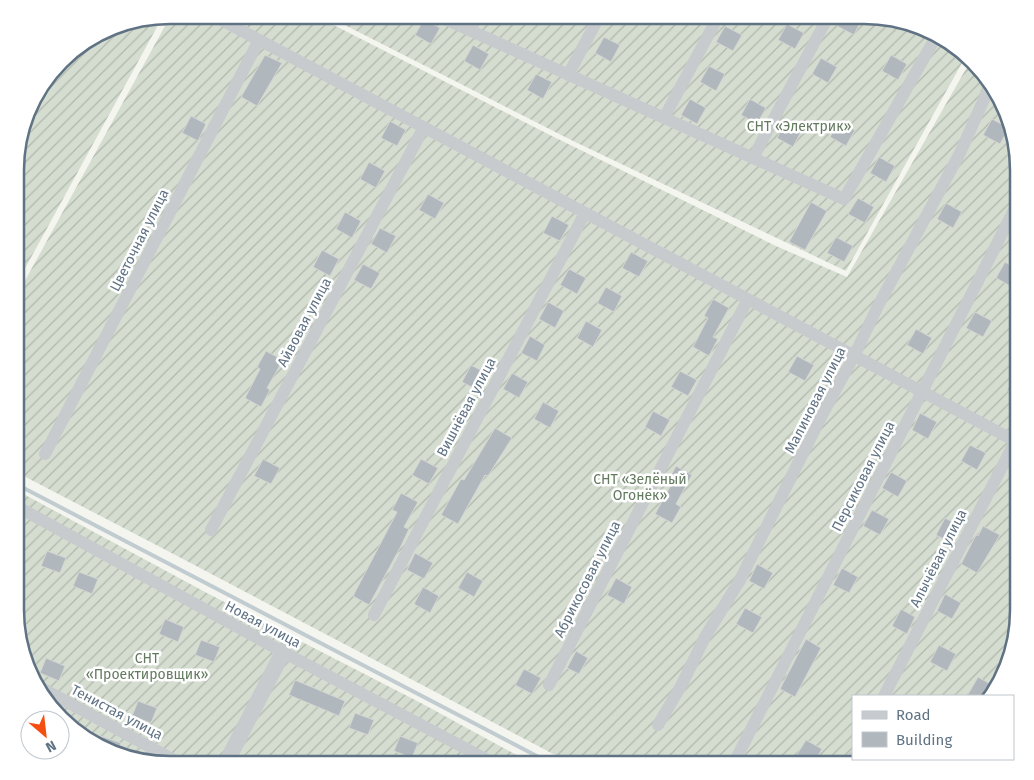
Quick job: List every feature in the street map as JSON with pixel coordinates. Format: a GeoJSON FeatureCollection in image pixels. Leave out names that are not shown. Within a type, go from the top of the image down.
{"type":"FeatureCollection","features":[{"type":"Feature","properties":{"kind":"street"},"geometry":{"type":"LineString","coordinates":[[229,24],[922,392],[1010,435]]}},
{"type":"Feature","properties":{"kind":"street"},"geometry":{"type":"LineString","coordinates":[[456,24],[844,199],[933,41]]}},
{"type":"Feature","properties":{"kind":"street"},"geometry":{"type":"LineString","coordinates":[[470,30],[473,24]]}},
{"type":"Feature","properties":{"kind":"street"},"geometry":{"type":"LineString","coordinates":[[568,75],[595,24]]}},
{"type":"Feature","properties":{"kind":"street"},"geometry":{"type":"LineString","coordinates":[[664,118],[715,24]]}},
{"type":"Feature","properties":{"kind":"street"},"geometry":{"type":"LineString","coordinates":[[752,158],[824,24]]}},
{"type":"Feature","properties":{"kind":"street","name":"Цветочная улица"},"geometry":{"type":"LineString","coordinates":[[45,454],[259,40]]}},
{"type":"Feature","properties":{"kind":"street","name":"Малиновая улица"},"geometry":{"type":"LineString","coordinates":[[658,726],[681,686],[705,637],[740,580],[821,418],[960,152],[987,91]]}},
{"type":"Feature","properties":{"kind":"street","name":"Айвовая улица"},"geometry":{"type":"LineString","coordinates":[[212,530],[424,127]]}},
{"type":"Feature","properties":{"kind":"street","name":"Вишнёвая улица"},"geometry":{"type":"LineString","coordinates":[[374,614],[586,213]]}},
{"type":"Feature","properties":{"kind":"street","name":"Персиковая улица"},"geometry":{"type":"LineString","coordinates":[[738,756],[1010,218]]}},
{"type":"Feature","properties":{"kind":"street","name":"Абрикосовая улица"},"geometry":{"type":"LineString","coordinates":[[549,685],[748,299]]}},
{"type":"Feature","properties":{"kind":"street","name":"Алычёвая улица"},"geometry":{"type":"LineString","coordinates":[[885,695],[1010,454]]}},
{"type":"Feature","properties":{"kind":"street","name":"Новая улица"},"geometry":{"type":"LineString","coordinates":[[24,510],[283,652],[479,756]]}},
{"type":"Feature","properties":{"kind":"street"},"geometry":{"type":"LineString","coordinates":[[230,756],[283,652]]}},
{"type":"Feature","properties":{"kind":"street","name":"Тенистая улица"},"geometry":{"type":"LineString","coordinates":[[49,692],[166,756]]}},
{"type":"Feature","properties":{"kind":"green space","name":"СНТ «Зелёный Огонёк»"},"geometry":{"type":"Polygon","coordinates":[[[166,24],[332,24],[552,136],[776,246],[847,277],[967,67],[980,81],[995,105],[1005,132],[1009,151],[1010,619],[999,666],[983,695],[852,695],[852,756],[557,756],[24,476],[24,282],[166,24]]]}},
{"type":"Feature","properties":{"kind":"green space","name":"СНТ «Электрик»"},"geometry":{"type":"Polygon","coordinates":[[[343,24],[873,24],[920,35],[937,43],[962,62],[846,271],[571,140],[343,24]]]}},
{"type":"Feature","properties":{"kind":"green space"},"geometry":{"type":"Polygon","coordinates":[[[158,25],[24,270],[25,151],[35,114],[43,97],[60,74],[74,60],[97,43],[132,29],[158,25]]]}},
{"type":"Feature","properties":{"kind":"green space","name":"СНТ «Проектировщик»"},"geometry":{"type":"Polygon","coordinates":[[[24,494],[207,593],[421,703],[518,756],[161,756],[132,751],[97,737],[74,720],[70,716],[70,710],[64,710],[54,699],[39,675],[29,648],[24,619],[24,494]]]}},
{"type":"Feature","properties":{"kind":"building"},"geometry":{"type":"Polygon","coordinates":[[[421,24],[433,24],[440,28],[431,44],[415,35],[421,24]]]}},
{"type":"Feature","properties":{"kind":"building"},"geometry":{"type":"Polygon","coordinates":[[[787,24],[804,33],[795,49],[778,40],[787,24]]]}},
{"type":"Feature","properties":{"kind":"building"},"geometry":{"type":"Polygon","coordinates":[[[838,24],[860,24],[854,35],[837,26],[838,24]]]}},
{"type":"Feature","properties":{"kind":"building"},"geometry":{"type":"Polygon","coordinates":[[[725,26],[742,35],[733,51],[716,42],[725,26]]]}},
{"type":"Feature","properties":{"kind":"building"},"geometry":{"type":"Polygon","coordinates":[[[604,37],[620,45],[611,62],[595,53],[604,37]]]}},
{"type":"Feature","properties":{"kind":"building"},"geometry":{"type":"Polygon","coordinates":[[[473,45],[489,54],[480,70],[464,61],[473,45]]]}},
{"type":"Feature","properties":{"kind":"building"},"geometry":{"type":"Polygon","coordinates":[[[265,55],[282,63],[257,106],[241,97],[265,55]]]}},
{"type":"Feature","properties":{"kind":"building"},"geometry":{"type":"Polygon","coordinates":[[[891,55],[907,64],[898,80],[882,71],[891,55]]]}},
{"type":"Feature","properties":{"kind":"building"},"geometry":{"type":"Polygon","coordinates":[[[821,58],[837,67],[828,83],[812,74],[821,58]]]}},
{"type":"Feature","properties":{"kind":"building"},"geometry":{"type":"Polygon","coordinates":[[[709,66],[725,74],[716,91],[700,82],[709,66]]]}},
{"type":"Feature","properties":{"kind":"building"},"geometry":{"type":"Polygon","coordinates":[[[536,74],[552,82],[543,99],[527,90],[536,74]]]}},
{"type":"Feature","properties":{"kind":"building"},"geometry":{"type":"Polygon","coordinates":[[[690,99],[706,108],[697,124],[681,115],[690,99]]]}},
{"type":"Feature","properties":{"kind":"building"},"geometry":{"type":"Polygon","coordinates":[[[750,99],[766,108],[757,124],[741,115],[750,99]]]}},
{"type":"Feature","properties":{"kind":"building"},"geometry":{"type":"Polygon","coordinates":[[[191,116],[206,124],[198,141],[182,133],[191,116]]]}},
{"type":"Feature","properties":{"kind":"building"},"geometry":{"type":"Polygon","coordinates":[[[992,119],[1003,125],[1005,134],[1000,144],[983,135],[992,119]]]}},
{"type":"Feature","properties":{"kind":"building"},"geometry":{"type":"Polygon","coordinates":[[[390,121],[406,130],[397,146],[381,138],[390,121]]]}},
{"type":"Feature","properties":{"kind":"building"},"geometry":{"type":"Polygon","coordinates":[[[786,121],[802,130],[793,147],[777,138],[786,121]]]}},
{"type":"Feature","properties":{"kind":"building"},"geometry":{"type":"Polygon","coordinates":[[[839,121],[855,130],[846,146],[830,137],[839,121]]]}},
{"type":"Feature","properties":{"kind":"building"},"geometry":{"type":"Polygon","coordinates":[[[879,157],[895,166],[886,182],[870,173],[879,157]]]}},
{"type":"Feature","properties":{"kind":"building"},"geometry":{"type":"Polygon","coordinates":[[[369,162],[385,171],[376,188],[360,179],[369,162]]]}},
{"type":"Feature","properties":{"kind":"building"},"geometry":{"type":"Polygon","coordinates":[[[428,194],[444,203],[435,219],[419,210],[428,194]]]}},
{"type":"Feature","properties":{"kind":"building"},"geometry":{"type":"Polygon","coordinates":[[[858,198],[874,207],[865,223],[848,214],[858,198]]]}},
{"type":"Feature","properties":{"kind":"building"},"geometry":{"type":"Polygon","coordinates":[[[811,202],[827,211],[805,250],[789,242],[811,202]]]}},
{"type":"Feature","properties":{"kind":"building"},"geometry":{"type":"Polygon","coordinates":[[[946,203],[962,212],[953,228],[937,219],[946,203]]]}},
{"type":"Feature","properties":{"kind":"building"},"geometry":{"type":"Polygon","coordinates":[[[345,212],[361,221],[352,238],[336,229],[345,212]]]}},
{"type":"Feature","properties":{"kind":"building"},"geometry":{"type":"Polygon","coordinates":[[[552,216],[569,225],[560,241],[543,233],[552,216]]]}},
{"type":"Feature","properties":{"kind":"building"},"geometry":{"type":"Polygon","coordinates":[[[380,228],[396,236],[387,253],[371,244],[380,228]]]}},
{"type":"Feature","properties":{"kind":"building"},"geometry":{"type":"Polygon","coordinates":[[[836,237],[853,246],[844,262],[827,253],[836,237]]]}},
{"type":"Feature","properties":{"kind":"building"},"geometry":{"type":"Polygon","coordinates":[[[322,250],[339,259],[330,276],[313,267],[322,250]]]}},
{"type":"Feature","properties":{"kind":"building"},"geometry":{"type":"Polygon","coordinates":[[[631,252],[648,261],[639,277],[622,268],[631,252]]]}},
{"type":"Feature","properties":{"kind":"building"},"geometry":{"type":"Polygon","coordinates":[[[1005,262],[1010,265],[1010,286],[996,278],[1005,262]]]}},
{"type":"Feature","properties":{"kind":"building"},"geometry":{"type":"Polygon","coordinates":[[[363,264],[380,273],[371,289],[354,280],[363,264]]]}},
{"type":"Feature","properties":{"kind":"building"},"geometry":{"type":"Polygon","coordinates":[[[569,269],[586,278],[577,294],[560,285],[569,269]]]}},
{"type":"Feature","properties":{"kind":"building"},"geometry":{"type":"Polygon","coordinates":[[[606,287],[622,296],[614,312],[597,303],[606,287]]]}},
{"type":"Feature","properties":{"kind":"building"},"geometry":{"type":"Polygon","coordinates":[[[713,299],[729,308],[713,337],[718,339],[709,356],[693,347],[708,318],[704,316],[713,299]]]}},
{"type":"Feature","properties":{"kind":"building"},"geometry":{"type":"Polygon","coordinates":[[[548,302],[564,311],[555,328],[539,319],[548,302]]]}},
{"type":"Feature","properties":{"kind":"building"},"geometry":{"type":"Polygon","coordinates":[[[975,312],[992,321],[983,337],[966,328],[975,312]]]}},
{"type":"Feature","properties":{"kind":"building"},"geometry":{"type":"Polygon","coordinates":[[[586,321],[602,330],[593,347],[577,338],[586,321]]]}},
{"type":"Feature","properties":{"kind":"building"},"geometry":{"type":"Polygon","coordinates":[[[916,329],[932,338],[923,354],[907,345],[916,329]]]}},
{"type":"Feature","properties":{"kind":"building"},"geometry":{"type":"Polygon","coordinates":[[[530,336],[545,345],[537,361],[521,353],[530,336]]]}},
{"type":"Feature","properties":{"kind":"building"},"geometry":{"type":"Polygon","coordinates":[[[266,351],[283,360],[267,388],[270,390],[261,407],[245,398],[260,369],[257,367],[266,351]]]}},
{"type":"Feature","properties":{"kind":"building"},"geometry":{"type":"Polygon","coordinates":[[[797,356],[814,365],[805,381],[788,372],[797,356]]]}},
{"type":"Feature","properties":{"kind":"building"},"geometry":{"type":"Polygon","coordinates":[[[471,365],[488,374],[479,391],[462,382],[471,365]]]}},
{"type":"Feature","properties":{"kind":"building"},"geometry":{"type":"Polygon","coordinates":[[[680,371],[697,380],[688,396],[671,387],[680,371]]]}},
{"type":"Feature","properties":{"kind":"building"},"geometry":{"type":"Polygon","coordinates":[[[512,373],[528,382],[519,398],[503,389],[512,373]]]}},
{"type":"Feature","properties":{"kind":"building"},"geometry":{"type":"Polygon","coordinates":[[[543,402],[559,411],[550,428],[534,419],[543,402]]]}},
{"type":"Feature","properties":{"kind":"building"},"geometry":{"type":"Polygon","coordinates":[[[653,411],[670,420],[661,436],[645,427],[653,411]]]}},
{"type":"Feature","properties":{"kind":"building"},"geometry":{"type":"Polygon","coordinates":[[[920,413],[937,422],[928,439],[912,430],[920,413]]]}},
{"type":"Feature","properties":{"kind":"building"},"geometry":{"type":"Polygon","coordinates":[[[495,428],[512,438],[488,476],[485,475],[458,524],[441,515],[461,479],[464,480],[495,428]]]}},
{"type":"Feature","properties":{"kind":"building"},"geometry":{"type":"Polygon","coordinates":[[[970,445],[986,453],[977,470],[961,461],[970,445]]]}},
{"type":"Feature","properties":{"kind":"building"},"geometry":{"type":"Polygon","coordinates":[[[263,459],[280,468],[271,484],[254,476],[263,459]]]}},
{"type":"Feature","properties":{"kind":"building"},"geometry":{"type":"Polygon","coordinates":[[[421,459],[438,468],[429,484],[412,475],[421,459]]]}},
{"type":"Feature","properties":{"kind":"building"},"geometry":{"type":"Polygon","coordinates":[[[676,466],[692,475],[676,504],[681,507],[672,523],[655,514],[671,485],[667,483],[676,466]]]}},
{"type":"Feature","properties":{"kind":"building"},"geometry":{"type":"Polygon","coordinates":[[[891,472],[907,481],[898,497],[882,488],[891,472]]]}},
{"type":"Feature","properties":{"kind":"building"},"geometry":{"type":"Polygon","coordinates":[[[401,493],[418,502],[404,527],[409,529],[401,546],[369,605],[353,596],[397,512],[392,510],[401,493]]]}},
{"type":"Feature","properties":{"kind":"building"},"geometry":{"type":"Polygon","coordinates":[[[872,510],[889,519],[880,535],[863,526],[872,510]]]}},
{"type":"Feature","properties":{"kind":"building"},"geometry":{"type":"Polygon","coordinates":[[[945,518],[962,527],[953,544],[936,535],[945,518]]]}},
{"type":"Feature","properties":{"kind":"building"},"geometry":{"type":"Polygon","coordinates":[[[983,526],[1000,535],[977,573],[961,564],[976,535],[978,536],[983,526]]]}},
{"type":"Feature","properties":{"kind":"building"},"geometry":{"type":"Polygon","coordinates":[[[47,551],[66,558],[60,573],[41,566],[47,551]]]}},
{"type":"Feature","properties":{"kind":"building"},"geometry":{"type":"Polygon","coordinates":[[[415,553],[433,563],[424,579],[407,570],[415,553]]]}},
{"type":"Feature","properties":{"kind":"building"},"geometry":{"type":"Polygon","coordinates":[[[757,564],[773,573],[764,589],[749,581],[757,564]]]}},
{"type":"Feature","properties":{"kind":"building"},"geometry":{"type":"Polygon","coordinates":[[[842,568],[858,577],[849,593],[833,585],[842,568]]]}},
{"type":"Feature","properties":{"kind":"building"},"geometry":{"type":"Polygon","coordinates":[[[79,572],[98,579],[92,594],[73,586],[79,572]]]}},
{"type":"Feature","properties":{"kind":"building"},"geometry":{"type":"Polygon","coordinates":[[[467,572],[483,581],[474,597],[458,588],[467,572]]]}},
{"type":"Feature","properties":{"kind":"building"},"geometry":{"type":"Polygon","coordinates":[[[616,578],[632,587],[624,604],[607,595],[616,578]]]}},
{"type":"Feature","properties":{"kind":"building"},"geometry":{"type":"Polygon","coordinates":[[[423,587],[439,596],[430,613],[414,604],[423,587]]]}},
{"type":"Feature","properties":{"kind":"building"},"geometry":{"type":"Polygon","coordinates":[[[945,594],[961,603],[952,619],[937,611],[945,594]]]}},
{"type":"Feature","properties":{"kind":"building"},"geometry":{"type":"Polygon","coordinates":[[[745,608],[762,617],[753,633],[736,624],[745,608]]]}},
{"type":"Feature","properties":{"kind":"building"},"geometry":{"type":"Polygon","coordinates":[[[901,609],[915,617],[907,634],[892,626],[901,609]]]}},
{"type":"Feature","properties":{"kind":"building"},"geometry":{"type":"Polygon","coordinates":[[[165,619],[184,627],[178,642],[159,634],[165,619]]]}},
{"type":"Feature","properties":{"kind":"building"},"geometry":{"type":"Polygon","coordinates":[[[806,639],[821,648],[795,697],[780,689],[806,639]]]}},
{"type":"Feature","properties":{"kind":"building"},"geometry":{"type":"Polygon","coordinates":[[[201,640],[220,647],[214,662],[195,655],[201,640]]]}},
{"type":"Feature","properties":{"kind":"building"},"geometry":{"type":"Polygon","coordinates":[[[939,645],[956,654],[947,671],[930,662],[939,645]]]}},
{"type":"Feature","properties":{"kind":"building"},"geometry":{"type":"Polygon","coordinates":[[[576,651],[588,658],[579,674],[567,668],[576,651]]]}},
{"type":"Feature","properties":{"kind":"building"},"geometry":{"type":"Polygon","coordinates":[[[46,658],[65,666],[59,681],[40,673],[46,658]]]}},
{"type":"Feature","properties":{"kind":"building"},"geometry":{"type":"Polygon","coordinates":[[[524,669],[541,678],[532,694],[515,685],[524,669]]]}},
{"type":"Feature","properties":{"kind":"building"},"geometry":{"type":"Polygon","coordinates":[[[978,677],[990,684],[983,695],[968,695],[978,677]]]}},
{"type":"Feature","properties":{"kind":"building"},"geometry":{"type":"Polygon","coordinates":[[[295,680],[345,701],[339,716],[289,695],[295,680]]]}},
{"type":"Feature","properties":{"kind":"building"},"geometry":{"type":"Polygon","coordinates":[[[138,701],[157,708],[151,723],[132,716],[138,701]]]}},
{"type":"Feature","properties":{"kind":"building"},"geometry":{"type":"Polygon","coordinates":[[[355,713],[374,720],[368,735],[349,728],[355,713]]]}},
{"type":"Feature","properties":{"kind":"building"},"geometry":{"type":"Polygon","coordinates":[[[89,732],[121,743],[120,745],[137,752],[114,745],[89,732]]]}},
{"type":"Feature","properties":{"kind":"building"},"geometry":{"type":"Polygon","coordinates":[[[400,736],[418,743],[413,756],[407,756],[394,751],[400,736]]]}},
{"type":"Feature","properties":{"kind":"building"},"geometry":{"type":"Polygon","coordinates":[[[806,740],[822,749],[818,756],[796,756],[806,740]]]}},
{"type":"Feature","properties":{"kind":"waterway"},"geometry":{"type":"LineString","coordinates":[[24,488],[537,756]]}}]}
